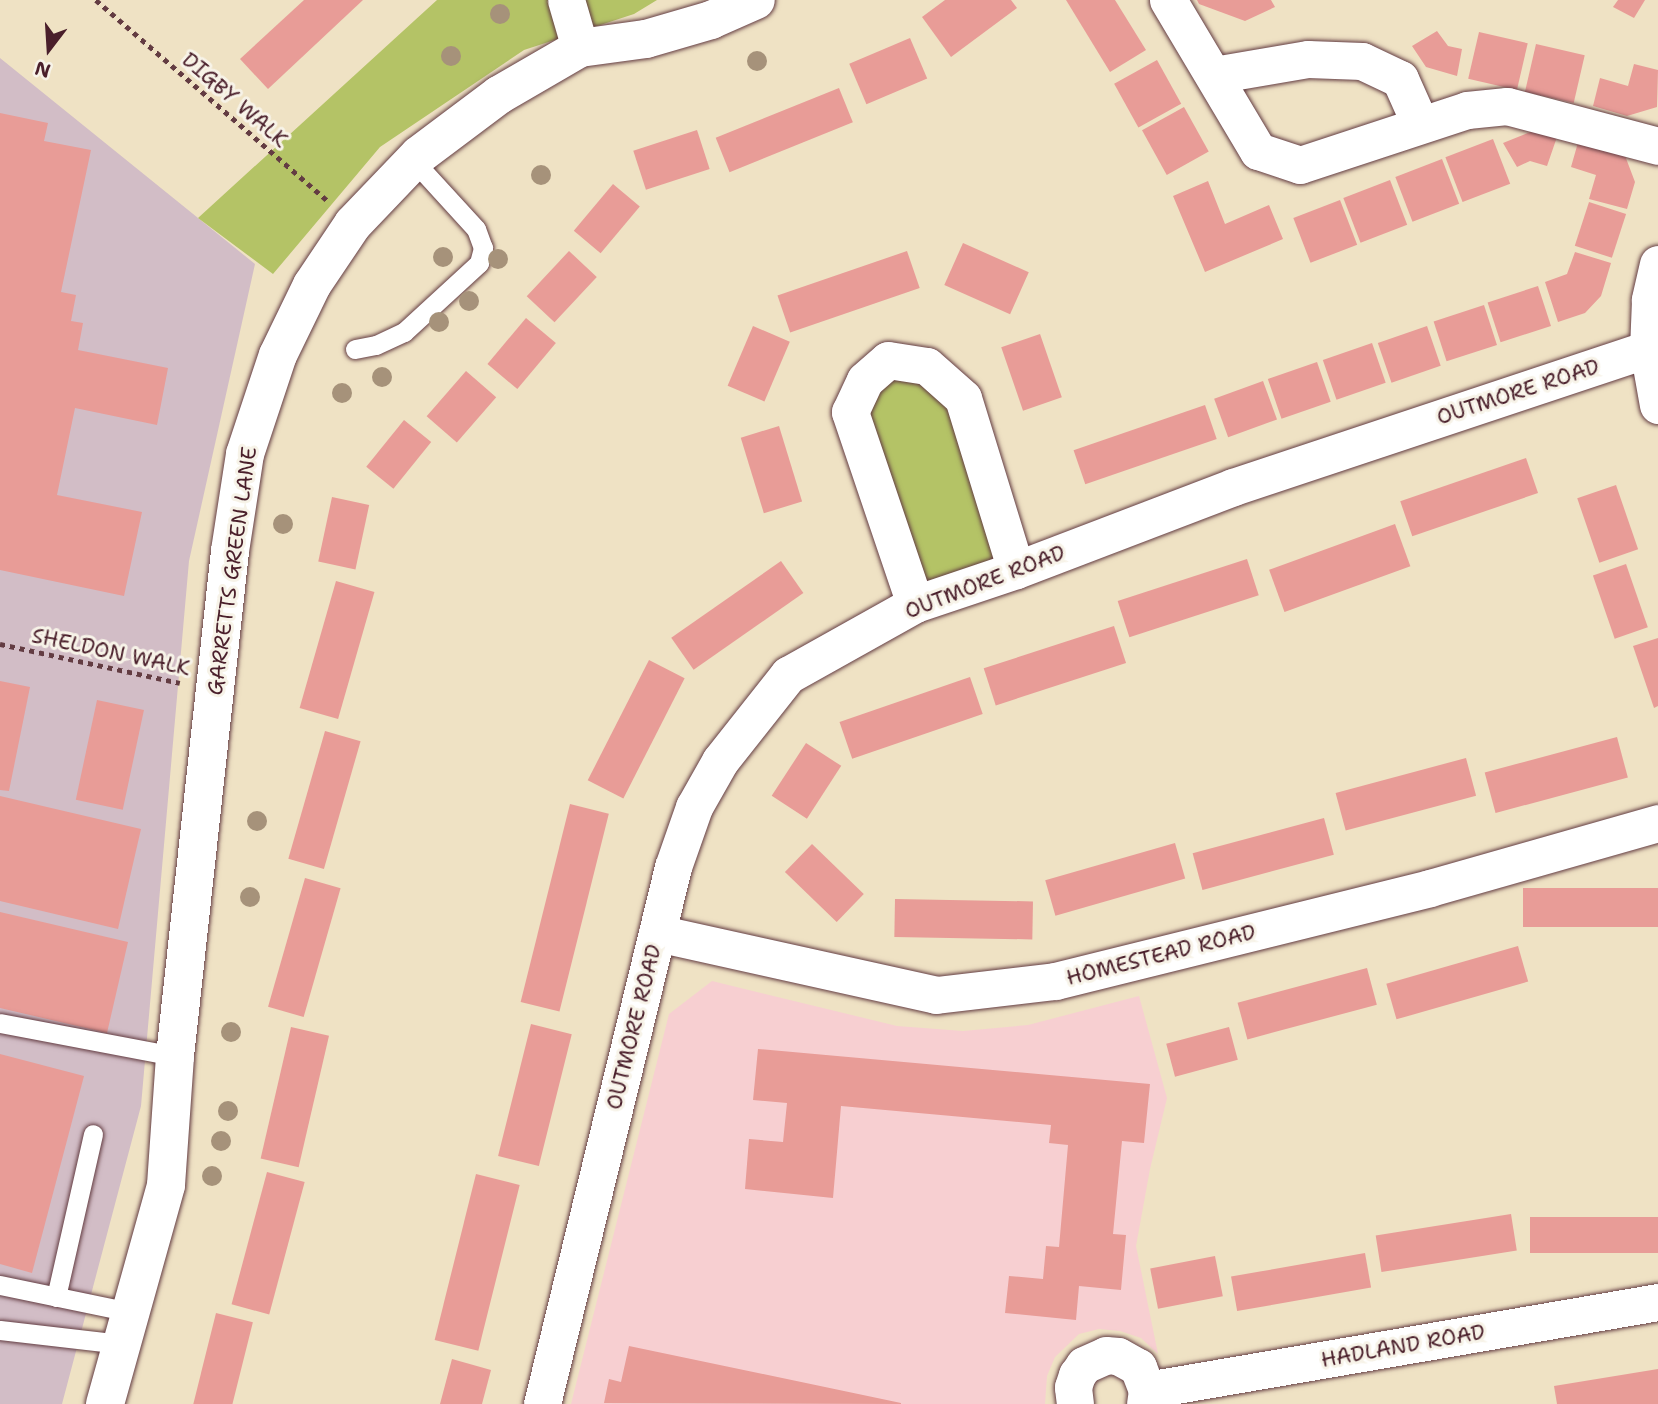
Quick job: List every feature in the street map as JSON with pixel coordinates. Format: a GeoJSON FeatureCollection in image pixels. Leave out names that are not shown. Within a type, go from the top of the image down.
{"type":"FeatureCollection","features":[{"type":"Feature","properties":{"kind":"street"},"geometry":{"type":"LineString","coordinates":[[566,0],[580,48]]}},
{"type":"Feature","properties":{"kind":"street","name":"GARRETTS GREEN LANE"},"geometry":{"type":"LineString","coordinates":[[105,1404],[166,1185],[175,1056],[230,551],[245,454],[278,355],[312,285],[353,225],[414,160],[499,95],[580,48],[646,39],[711,20],[755,0]]}},
{"type":"Feature","properties":{"kind":"street"},"geometry":{"type":"LineString","coordinates":[[1168,0],[1258,151],[1300,165],[1466,110],[1507,106],[1658,146]]}},
{"type":"Feature","properties":{"kind":"street"},"geometry":{"type":"LineString","coordinates":[[1214,75],[1308,59],[1362,61],[1400,79],[1420,124]]}},
{"type":"Feature","properties":{"kind":"street"},"geometry":{"type":"LineString","coordinates":[[1658,264],[1650,300],[1648,349],[1658,405]]}},
{"type":"Feature","properties":{"kind":"street","name":"OUTMORE ROAD"},"geometry":{"type":"LineString","coordinates":[[542,1404],[673,867],[694,807],[720,761],[788,675],[915,604],[1016,570],[1233,487],[1648,349]]}},
{"type":"Feature","properties":{"kind":"street"},"geometry":{"type":"LineString","coordinates":[[915,604],[850,412],[865,380],[888,360],[926,366],[963,398],[1016,570]]}},
{"type":"Feature","properties":{"kind":"street","name":"HOMESTEAD ROAD"},"geometry":{"type":"LineString","coordinates":[[657,933],[936,995],[1055,981],[1430,888],[1658,823]]}},
{"type":"Feature","properties":{"kind":"street","name":"HADLAND ROAD"},"geometry":{"type":"LineString","coordinates":[[1075,1404],[1073,1387],[1077,1375],[1084,1365],[1105,1355],[1118,1356],[1138,1367],[1146,1397],[1658,1302]]}},
{"type":"Feature","properties":{"kind":"lane"},"geometry":{"type":"LineString","coordinates":[[355,349],[376,345],[404,332],[479,263],[483,248],[476,229],[414,160]]}},
{"type":"Feature","properties":{"kind":"lane"},"geometry":{"type":"LineString","coordinates":[[0,1023],[175,1056]]}},
{"type":"Feature","properties":{"kind":"lane"},"geometry":{"type":"LineString","coordinates":[[56,1297],[93,1133]]}},
{"type":"Feature","properties":{"kind":"lane"},"geometry":{"type":"LineString","coordinates":[[0,1285],[56,1297],[125,1328]]}},
{"type":"Feature","properties":{"kind":"lane"},"geometry":{"type":"LineString","coordinates":[[0,1330],[125,1328]]}},
{"type":"Feature","properties":{"kind":"path","name":"DIGBY WALK"},"geometry":{"type":"LineString","coordinates":[[96,0],[353,225]]}},
{"type":"Feature","properties":{"kind":"path","name":"SHELDON WALK"},"geometry":{"type":"LineString","coordinates":[[0,644],[215,691]]}},
{"type":"Feature","properties":{"kind":"shaded area"},"geometry":{"type":"Polygon","coordinates":[[[0,58],[255,264],[189,561],[141,1106],[62,1404],[0,1404],[0,58]]]}},
{"type":"Feature","properties":{"kind":"shaded area"},"geometry":{"type":"Polygon","coordinates":[[[712,981],[897,1026],[963,1031],[1028,1025],[1139,996],[1167,1098],[1136,1246],[1158,1354],[1141,1338],[1120,1331],[1099,1329],[1079,1334],[1055,1357],[1047,1376],[1045,1404],[571,1404],[669,1014],[712,981]]]}},
{"type":"Feature","properties":{"kind":"green space"},"geometry":{"type":"Polygon","coordinates":[[[437,0],[657,0],[634,14],[524,50],[380,147],[273,274],[198,218],[437,0]]]}},
{"type":"Feature","properties":{"kind":"green space"},"geometry":{"type":"Polygon","coordinates":[[[888,360],[963,398],[1016,570],[915,604],[864,449],[865,380],[888,360]]]}},
{"type":"Feature","properties":{"kind":"building"},"geometry":{"type":"Polygon","coordinates":[[[304,0],[363,0],[268,89],[240,59],[304,0]]]}},
{"type":"Feature","properties":{"kind":"building"},"geometry":{"type":"Polygon","coordinates":[[[945,0],[1011,0],[1017,8],[951,57],[922,17],[945,0]]]}},
{"type":"Feature","properties":{"kind":"building"},"geometry":{"type":"Polygon","coordinates":[[[1066,0],[1115,0],[1146,50],[1110,72],[1066,0]]]}},
{"type":"Feature","properties":{"kind":"building"},"geometry":{"type":"Polygon","coordinates":[[[1197,0],[1271,0],[1275,7],[1245,21],[1199,4],[1197,0]]]}},
{"type":"Feature","properties":{"kind":"building"},"geometry":{"type":"Polygon","coordinates":[[[1618,0],[1645,0],[1634,18],[1613,7],[1618,0]]]}},
{"type":"Feature","properties":{"kind":"building"},"geometry":{"type":"Polygon","coordinates":[[[1437,31],[1448,46],[1462,49],[1457,76],[1426,67],[1412,46],[1437,31]]]}},
{"type":"Feature","properties":{"kind":"building"},"geometry":{"type":"Polygon","coordinates":[[[1479,32],[1528,43],[1517,90],[1468,79],[1479,32]]]}},
{"type":"Feature","properties":{"kind":"building"},"geometry":{"type":"Polygon","coordinates":[[[910,38],[927,79],[866,104],[849,64],[910,38]]]}},
{"type":"Feature","properties":{"kind":"building"},"geometry":{"type":"Polygon","coordinates":[[[1536,44],[1585,55],[1574,103],[1525,92],[1536,44]]]}},
{"type":"Feature","properties":{"kind":"building"},"geometry":{"type":"Polygon","coordinates":[[[1157,60],[1181,104],[1138,127],[1114,84],[1157,60]]]}},
{"type":"Feature","properties":{"kind":"building"},"geometry":{"type":"Polygon","coordinates":[[[1634,64],[1658,70],[1657,107],[1627,116],[1593,106],[1600,78],[1628,86],[1634,64]]]}},
{"type":"Feature","properties":{"kind":"building"},"geometry":{"type":"Polygon","coordinates":[[[839,88],[853,122],[730,172],[716,138],[839,88]]]}},
{"type":"Feature","properties":{"kind":"building"},"geometry":{"type":"Polygon","coordinates":[[[1184,107],[1209,152],[1167,175],[1142,130],[1184,107]]]}},
{"type":"Feature","properties":{"kind":"building"},"geometry":{"type":"Polygon","coordinates":[[[0,113],[48,123],[44,141],[91,150],[61,292],[76,295],[71,321],[83,323],[78,350],[168,368],[157,425],[75,408],[57,495],[142,512],[124,596],[0,570],[0,113]]]}},
{"type":"Feature","properties":{"kind":"building"},"geometry":{"type":"Polygon","coordinates":[[[697,130],[710,169],[646,190],[633,151],[697,130]]]}},
{"type":"Feature","properties":{"kind":"building"},"geometry":{"type":"Polygon","coordinates":[[[1533,131],[1557,137],[1547,166],[1530,161],[1517,167],[1503,143],[1533,131]]]}},
{"type":"Feature","properties":{"kind":"building"},"geometry":{"type":"Polygon","coordinates":[[[1493,139],[1510,184],[1463,202],[1445,157],[1493,139]]]}},
{"type":"Feature","properties":{"kind":"building"},"geometry":{"type":"Polygon","coordinates":[[[1579,139],[1624,153],[1635,182],[1627,209],[1589,199],[1596,175],[1571,167],[1579,139]]]}},
{"type":"Feature","properties":{"kind":"building"},"geometry":{"type":"Polygon","coordinates":[[[1442,159],[1459,204],[1413,222],[1395,177],[1442,159]]]}},
{"type":"Feature","properties":{"kind":"building"},"geometry":{"type":"Polygon","coordinates":[[[1390,180],[1407,225],[1361,243],[1343,198],[1390,180]]]}},
{"type":"Feature","properties":{"kind":"building"},"geometry":{"type":"Polygon","coordinates":[[[1208,181],[1225,224],[1269,205],[1283,239],[1205,272],[1173,196],[1208,181]]]}},
{"type":"Feature","properties":{"kind":"building"},"geometry":{"type":"Polygon","coordinates":[[[613,184],[640,206],[601,253],[574,231],[613,184]]]}},
{"type":"Feature","properties":{"kind":"building"},"geometry":{"type":"Polygon","coordinates":[[[1340,200],[1357,245],[1311,263],[1293,218],[1340,200]]]}},
{"type":"Feature","properties":{"kind":"building"},"geometry":{"type":"Polygon","coordinates":[[[1589,202],[1626,214],[1612,258],[1575,246],[1589,202]]]}},
{"type":"Feature","properties":{"kind":"building"},"geometry":{"type":"Polygon","coordinates":[[[963,243],[1029,272],[1010,314],[944,285],[963,243]]]}},
{"type":"Feature","properties":{"kind":"building"},"geometry":{"type":"Polygon","coordinates":[[[569,251],[597,277],[555,322],[527,296],[569,251]]]}},
{"type":"Feature","properties":{"kind":"building"},"geometry":{"type":"Polygon","coordinates":[[[907,251],[920,288],[790,332],[777,296],[907,251]]]}},
{"type":"Feature","properties":{"kind":"building"},"geometry":{"type":"Polygon","coordinates":[[[1575,252],[1611,263],[1601,296],[1585,313],[1558,322],[1545,282],[1567,274],[1575,252]]]}},
{"type":"Feature","properties":{"kind":"building"},"geometry":{"type":"Polygon","coordinates":[[[1538,286],[1551,326],[1501,342],[1488,302],[1538,286]]]}},
{"type":"Feature","properties":{"kind":"building"},"geometry":{"type":"Polygon","coordinates":[[[1484,305],[1497,345],[1447,361],[1434,321],[1484,305]]]}},
{"type":"Feature","properties":{"kind":"building"},"geometry":{"type":"Polygon","coordinates":[[[526,318],[556,343],[517,389],[487,364],[526,318]]]}},
{"type":"Feature","properties":{"kind":"building"},"geometry":{"type":"Polygon","coordinates":[[[753,326],[790,342],[764,401],[728,386],[753,326]]]}},
{"type":"Feature","properties":{"kind":"building"},"geometry":{"type":"Polygon","coordinates":[[[1427,326],[1441,366],[1392,383],[1378,343],[1427,326]]]}},
{"type":"Feature","properties":{"kind":"building"},"geometry":{"type":"Polygon","coordinates":[[[1040,334],[1062,397],[1023,411],[1001,347],[1040,334]]]}},
{"type":"Feature","properties":{"kind":"building"},"geometry":{"type":"Polygon","coordinates":[[[1372,343],[1386,383],[1337,400],[1323,360],[1372,343]]]}},
{"type":"Feature","properties":{"kind":"building"},"geometry":{"type":"Polygon","coordinates":[[[1317,362],[1331,402],[1282,419],[1268,379],[1317,362]]]}},
{"type":"Feature","properties":{"kind":"building"},"geometry":{"type":"Polygon","coordinates":[[[466,371],[496,397],[457,443],[427,416],[466,371]]]}},
{"type":"Feature","properties":{"kind":"building"},"geometry":{"type":"Polygon","coordinates":[[[1263,381],[1277,420],[1228,437],[1214,399],[1263,381]]]}},
{"type":"Feature","properties":{"kind":"building"},"geometry":{"type":"Polygon","coordinates":[[[1205,405],[1217,439],[1085,484],[1074,450],[1205,405]]]}},
{"type":"Feature","properties":{"kind":"building"},"geometry":{"type":"Polygon","coordinates":[[[404,420],[431,442],[393,489],[366,467],[404,420]]]}},
{"type":"Feature","properties":{"kind":"building"},"geometry":{"type":"Polygon","coordinates":[[[779,426],[802,502],[764,513],[741,438],[779,426]]]}},
{"type":"Feature","properties":{"kind":"building"},"geometry":{"type":"Polygon","coordinates":[[[1526,458],[1538,493],[1412,536],[1400,501],[1526,458]]]}},
{"type":"Feature","properties":{"kind":"building"},"geometry":{"type":"Polygon","coordinates":[[[1616,485],[1638,549],[1599,563],[1577,498],[1616,485]]]}},
{"type":"Feature","properties":{"kind":"building"},"geometry":{"type":"Polygon","coordinates":[[[332,497],[369,505],[355,569],[318,562],[332,497]]]}},
{"type":"Feature","properties":{"kind":"building"},"geometry":{"type":"Polygon","coordinates":[[[1395,524],[1410,566],[1284,612],[1269,570],[1395,524]]]}},
{"type":"Feature","properties":{"kind":"building"},"geometry":{"type":"Polygon","coordinates":[[[1247,559],[1259,595],[1129,637],[1118,601],[1247,559]]]}},
{"type":"Feature","properties":{"kind":"building"},"geometry":{"type":"Polygon","coordinates":[[[781,561],[803,593],[694,670],[671,638],[781,561]]]}},
{"type":"Feature","properties":{"kind":"building"},"geometry":{"type":"Polygon","coordinates":[[[1626,564],[1648,627],[1615,639],[1593,575],[1626,564]]]}},
{"type":"Feature","properties":{"kind":"building"},"geometry":{"type":"Polygon","coordinates":[[[336,581],[374,592],[338,719],[300,708],[336,581]]]}},
{"type":"Feature","properties":{"kind":"building"},"geometry":{"type":"Polygon","coordinates":[[[1114,626],[1126,663],[996,705],[984,668],[1114,626]]]}},
{"type":"Feature","properties":{"kind":"building"},"geometry":{"type":"Polygon","coordinates":[[[1658,638],[1658,706],[1654,708],[1633,646],[1658,638]]]}},
{"type":"Feature","properties":{"kind":"building"},"geometry":{"type":"Polygon","coordinates":[[[649,660],[685,678],[623,798],[588,780],[649,660]]]}},
{"type":"Feature","properties":{"kind":"building"},"geometry":{"type":"Polygon","coordinates":[[[970,677],[983,714],[852,759],[840,722],[970,677]]]}},
{"type":"Feature","properties":{"kind":"building"},"geometry":{"type":"Polygon","coordinates":[[[0,681],[30,687],[9,791],[0,790],[0,681]]]}},
{"type":"Feature","properties":{"kind":"building"},"geometry":{"type":"Polygon","coordinates":[[[97,700],[144,710],[123,810],[76,800],[97,700]]]}},
{"type":"Feature","properties":{"kind":"building"},"geometry":{"type":"Polygon","coordinates":[[[325,731],[361,741],[324,869],[288,859],[325,731]]]}},
{"type":"Feature","properties":{"kind":"building"},"geometry":{"type":"Polygon","coordinates":[[[1617,737],[1628,778],[1496,813],[1485,772],[1617,737]]]}},
{"type":"Feature","properties":{"kind":"building"},"geometry":{"type":"Polygon","coordinates":[[[806,743],[841,766],[807,819],[772,796],[806,743]]]}},
{"type":"Feature","properties":{"kind":"building"},"geometry":{"type":"Polygon","coordinates":[[[1466,758],[1476,796],[1346,831],[1336,793],[1466,758]]]}},
{"type":"Feature","properties":{"kind":"building"},"geometry":{"type":"Polygon","coordinates":[[[0,796],[141,829],[118,929],[0,901],[0,796]]]}},
{"type":"Feature","properties":{"kind":"building"},"geometry":{"type":"Polygon","coordinates":[[[570,804],[609,814],[559,1012],[521,1002],[570,804]]]}},
{"type":"Feature","properties":{"kind":"building"},"geometry":{"type":"Polygon","coordinates":[[[1324,818],[1334,855],[1202,890],[1193,853],[1324,818]]]}},
{"type":"Feature","properties":{"kind":"building"},"geometry":{"type":"Polygon","coordinates":[[[1175,843],[1185,879],[1055,916],[1045,880],[1175,843]]]}},
{"type":"Feature","properties":{"kind":"building"},"geometry":{"type":"Polygon","coordinates":[[[812,844],[864,894],[837,922],[785,872],[812,844]]]}},
{"type":"Feature","properties":{"kind":"building"},"geometry":{"type":"Polygon","coordinates":[[[305,878],[341,888],[304,1017],[268,1007],[305,878]]]}},
{"type":"Feature","properties":{"kind":"building"},"geometry":{"type":"Polygon","coordinates":[[[1523,888],[1658,888],[1658,927],[1523,927],[1523,888]]]}},
{"type":"Feature","properties":{"kind":"building"},"geometry":{"type":"Polygon","coordinates":[[[895,899],[1033,901],[1032,939],[894,937],[895,899]]]}},
{"type":"Feature","properties":{"kind":"building"},"geometry":{"type":"Polygon","coordinates":[[[0,912],[128,942],[107,1033],[0,1008],[0,912]]]}},
{"type":"Feature","properties":{"kind":"building"},"geometry":{"type":"Polygon","coordinates":[[[1518,946],[1528,982],[1397,1019],[1386,984],[1518,946]]]}},
{"type":"Feature","properties":{"kind":"building"},"geometry":{"type":"Polygon","coordinates":[[[1367,968],[1377,1005],[1247,1039],[1238,1003],[1367,968]]]}},
{"type":"Feature","properties":{"kind":"building"},"geometry":{"type":"Polygon","coordinates":[[[531,1024],[572,1034],[539,1166],[498,1156],[531,1024]]]}},
{"type":"Feature","properties":{"kind":"building"},"geometry":{"type":"Polygon","coordinates":[[[291,1027],[329,1036],[299,1167],[261,1159],[291,1027]]]}},
{"type":"Feature","properties":{"kind":"building"},"geometry":{"type":"Polygon","coordinates":[[[1229,1027],[1238,1060],[1175,1077],[1166,1044],[1229,1027]]]}},
{"type":"Feature","properties":{"kind":"building"},"geometry":{"type":"Polygon","coordinates":[[[758,1049],[1150,1084],[1144,1143],[1122,1141],[1113,1234],[1126,1235],[1121,1290],[1079,1286],[1076,1320],[1005,1313],[1009,1276],[1043,1279],[1046,1246],[1059,1247],[1068,1145],[1049,1143],[1051,1125],[841,1106],[833,1198],[745,1189],[749,1139],[783,1142],[787,1103],[753,1100],[758,1049]]]}},
{"type":"Feature","properties":{"kind":"building"},"geometry":{"type":"Polygon","coordinates":[[[0,1054],[84,1076],[32,1273],[0,1264],[0,1054]]]}},
{"type":"Feature","properties":{"kind":"building"},"geometry":{"type":"Polygon","coordinates":[[[267,1172],[305,1182],[269,1314],[232,1304],[267,1172]]]}},
{"type":"Feature","properties":{"kind":"building"},"geometry":{"type":"Polygon","coordinates":[[[476,1174],[520,1185],[478,1351],[435,1340],[476,1174]]]}},
{"type":"Feature","properties":{"kind":"building"},"geometry":{"type":"Polygon","coordinates":[[[1511,1214],[1517,1251],[1381,1272],[1376,1235],[1511,1214]]]}},
{"type":"Feature","properties":{"kind":"building"},"geometry":{"type":"Polygon","coordinates":[[[1530,1217],[1658,1217],[1658,1253],[1530,1253],[1530,1217]]]}},
{"type":"Feature","properties":{"kind":"building"},"geometry":{"type":"Polygon","coordinates":[[[1365,1253],[1371,1287],[1237,1311],[1231,1277],[1365,1253]]]}},
{"type":"Feature","properties":{"kind":"building"},"geometry":{"type":"Polygon","coordinates":[[[1215,1256],[1223,1296],[1158,1309],[1150,1269],[1215,1256]]]}},
{"type":"Feature","properties":{"kind":"building"},"geometry":{"type":"Polygon","coordinates":[[[216,1313],[253,1322],[232,1404],[193,1404],[216,1313]]]}},
{"type":"Feature","properties":{"kind":"building"},"geometry":{"type":"Polygon","coordinates":[[[629,1346],[901,1404],[604,1403],[609,1379],[621,1382],[629,1346]]]}},
{"type":"Feature","properties":{"kind":"building"},"geometry":{"type":"Polygon","coordinates":[[[452,1359],[491,1370],[482,1404],[440,1404],[452,1359]]]}},
{"type":"Feature","properties":{"kind":"building"},"geometry":{"type":"Polygon","coordinates":[[[1658,1369],[1658,1404],[1557,1404],[1554,1386],[1658,1369]]]}}]}
